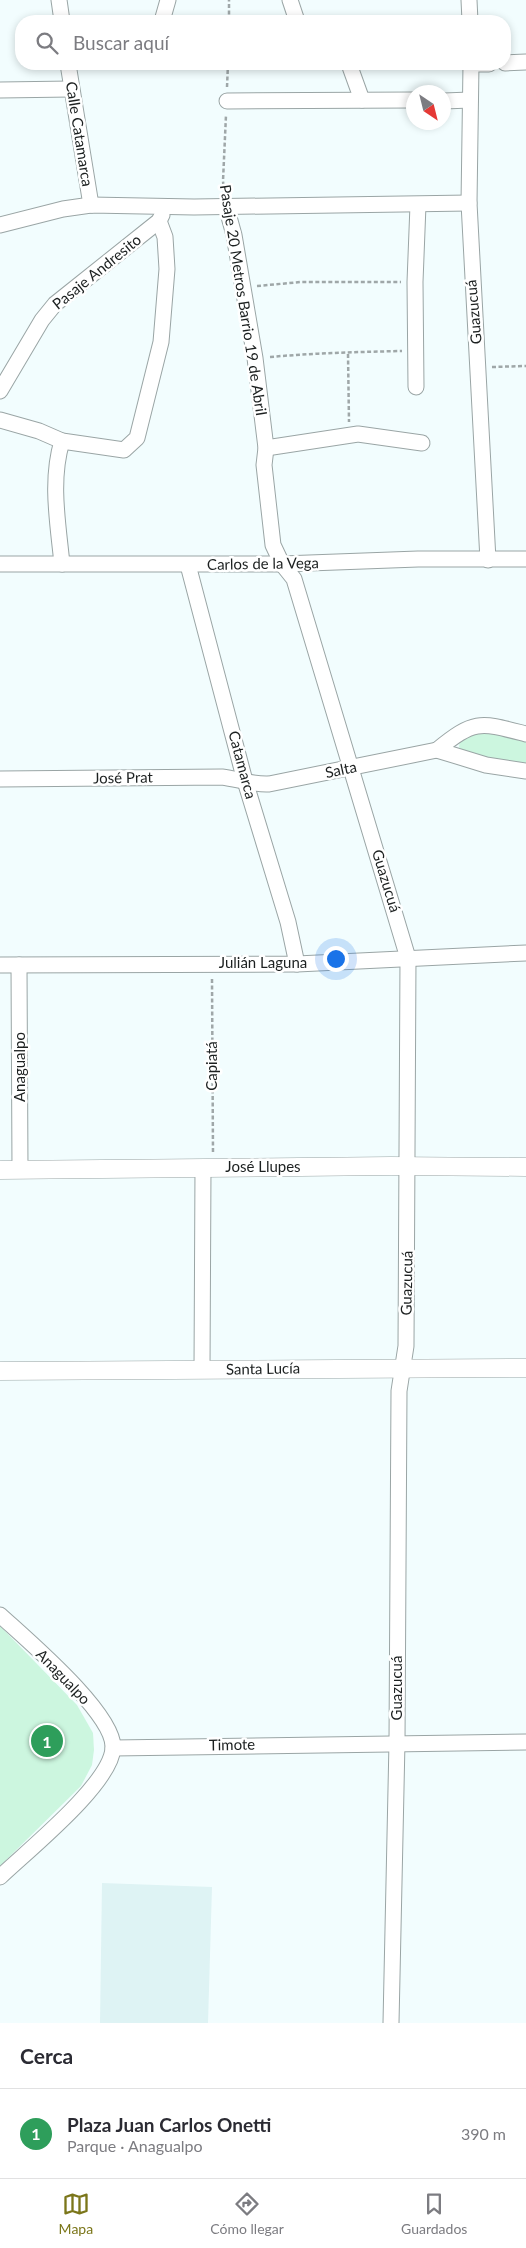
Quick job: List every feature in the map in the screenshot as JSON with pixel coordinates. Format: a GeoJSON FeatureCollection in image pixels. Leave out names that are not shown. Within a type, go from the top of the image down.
{"type":"FeatureCollection","features":[{"type":"Feature","properties":{"kind":"street"},"geometry":{"type":"LineString","coordinates":[[58,0],[61,15]]}},
{"type":"Feature","properties":{"kind":"street"},"geometry":{"type":"LineString","coordinates":[[164,15],[168,0]]}},
{"type":"Feature","properties":{"kind":"street"},"geometry":{"type":"LineString","coordinates":[[290,0],[295,15]]}},
{"type":"Feature","properties":{"kind":"street"},"geometry":{"type":"LineString","coordinates":[[469,0],[470,15]]}},
{"type":"Feature","properties":{"kind":"street"},"geometry":{"type":"LineString","coordinates":[[511,63],[526,62]]}},
{"type":"Feature","properties":{"kind":"street","name":"Calle Catamarca"},"geometry":{"type":"LineString","coordinates":[[69,70],[91,204]]}},
{"type":"Feature","properties":{"kind":"street"},"geometry":{"type":"LineString","coordinates":[[351,70],[362,100]]}},
{"type":"Feature","properties":{"kind":"street","name":"Guazucuá"},"geometry":{"type":"LineString","coordinates":[[472,70],[468,203],[488,560]]}},
{"type":"Feature","properties":{"kind":"street"},"geometry":{"type":"LineString","coordinates":[[0,90],[71,89]]}},
{"type":"Feature","properties":{"kind":"street"},"geometry":{"type":"LineString","coordinates":[[227,101],[406,100]]}},
{"type":"Feature","properties":{"kind":"street"},"geometry":{"type":"LineString","coordinates":[[451,101],[470,100]]}},
{"type":"Feature","properties":{"kind":"street"},"geometry":{"type":"LineString","coordinates":[[0,226],[91,204],[226,206],[468,203]]}},
{"type":"Feature","properties":{"kind":"street"},"geometry":{"type":"LineString","coordinates":[[416,387],[415,282],[418,205]]}},
{"type":"Feature","properties":{"kind":"street"},"geometry":{"type":"LineString","coordinates":[[0,420],[39,431],[62,441],[124,450],[137,438],[162,334],[167,269],[165,237],[159,222],[165,206]]}},
{"type":"Feature","properties":{"kind":"street","name":"Pasaje 20 Metros Barrio 19 de Abril"},"geometry":{"type":"LineString","coordinates":[[226,206],[234,235],[255,358],[266,448],[264,464],[273,545],[282,564]]}},
{"type":"Feature","properties":{"kind":"street","name":"Pasaje Andresito"},"geometry":{"type":"LineString","coordinates":[[0,391],[42,320],[55,304],[159,222]]}},
{"type":"Feature","properties":{"kind":"street"},"geometry":{"type":"LineString","coordinates":[[266,448],[350,435],[422,442]]}},
{"type":"Feature","properties":{"kind":"street"},"geometry":{"type":"LineString","coordinates":[[62,441],[55,469],[55,490],[62,564]]}},
{"type":"Feature","properties":{"kind":"street","name":"Carlos de la Vega"},"geometry":{"type":"LineString","coordinates":[[0,564],[188,565],[418,559],[526,559]]}},
{"type":"Feature","properties":{"kind":"street","name":"Guazucuá"},"geometry":{"type":"LineString","coordinates":[[282,564],[294,579],[408,958],[406,1346],[400,1391],[397,1742],[391,2023]]}},
{"type":"Feature","properties":{"kind":"street","name":"Catamarca"},"geometry":{"type":"LineString","coordinates":[[188,565],[245,781],[288,922],[297,964]]}},
{"type":"Feature","properties":{"kind":"street","name":"Salta"},"geometry":{"type":"LineString","coordinates":[[245,781],[256,785],[269,784],[437,750],[465,728],[488,724],[526,734]]}},
{"type":"Feature","properties":{"kind":"street","name":"Salta"},"geometry":{"type":"LineString","coordinates":[[437,750],[486,765],[526,771]]}},
{"type":"Feature","properties":{"kind":"street","name":"José Prat"},"geometry":{"type":"LineString","coordinates":[[0,780],[222,777],[245,781]]}},
{"type":"Feature","properties":{"kind":"street","name":"Julián Laguna"},"geometry":{"type":"LineString","coordinates":[[0,965],[297,964],[526,953]]}},
{"type":"Feature","properties":{"kind":"street","name":"Anagualpo"},"geometry":{"type":"LineString","coordinates":[[19,965],[20,1170]]}},
{"type":"Feature","properties":{"kind":"street","name":"José Llupes"},"geometry":{"type":"LineString","coordinates":[[0,1170],[526,1167]]}},
{"type":"Feature","properties":{"kind":"street"},"geometry":{"type":"LineString","coordinates":[[202,1369],[208,1168]]}},
{"type":"Feature","properties":{"kind":"street","name":"Santa Lucía"},"geometry":{"type":"LineString","coordinates":[[0,1371],[402,1367],[526,1368]]}},
{"type":"Feature","properties":{"kind":"street","name":"Anagualpo"},"geometry":{"type":"LineString","coordinates":[[0,1614],[95,1709],[110,1731],[113,1748]]}},
{"type":"Feature","properties":{"kind":"street","name":"Timote"},"geometry":{"type":"LineString","coordinates":[[113,1748],[397,1742],[526,1742]]}},
{"type":"Feature","properties":{"kind":"street"},"geometry":{"type":"LineString","coordinates":[[0,1877],[89,1793],[108,1767],[113,1748]]}},
{"type":"Feature","properties":{"kind":"path"},"geometry":{"type":"LineString","coordinates":[[229,0],[229,15]]}},
{"type":"Feature","properties":{"kind":"path","name":"Pasaje 20 Metros Barrio 19 de Abril"},"geometry":{"type":"LineString","coordinates":[[226,206],[223,181],[228,70]]}},
{"type":"Feature","properties":{"kind":"path"},"geometry":{"type":"LineString","coordinates":[[243,288],[301,282],[415,282]]}},
{"type":"Feature","properties":{"kind":"path"},"geometry":{"type":"LineString","coordinates":[[255,358],[325,352],[348,354],[416,351]]}},
{"type":"Feature","properties":{"kind":"path"},"geometry":{"type":"LineString","coordinates":[[348,354],[350,435]]}},
{"type":"Feature","properties":{"kind":"path"},"geometry":{"type":"LineString","coordinates":[[478,368],[526,366]]}},
{"type":"Feature","properties":{"kind":"path","name":"Capiatá"},"geometry":{"type":"LineString","coordinates":[[208,1168],[212,964]]}},
{"type":"Feature","properties":{"kind":"shaded area"},"geometry":{"type":"Polygon","coordinates":[[[102,1883],[212,1887],[208,2023],[100,2023],[102,1883]]]}},
{"type":"Feature","properties":{"kind":"green space"},"geometry":{"type":"Polygon","coordinates":[[[489,731],[526,740],[526,769],[464,754],[459,747],[460,741],[468,735],[489,731]]]}},
{"type":"Feature","properties":{"kind":"green space"},"geometry":{"type":"Polygon","coordinates":[[[0,1626],[77,1705],[93,1733],[94,1750],[92,1765],[81,1786],[0,1866],[0,1626]]]}},
{"type":"Feature","properties":{"kind":"place","name":"Plaza Juan Carlos Onetti"},"geometry":{"type":"Point","coordinates":[47,1741]}}]}
